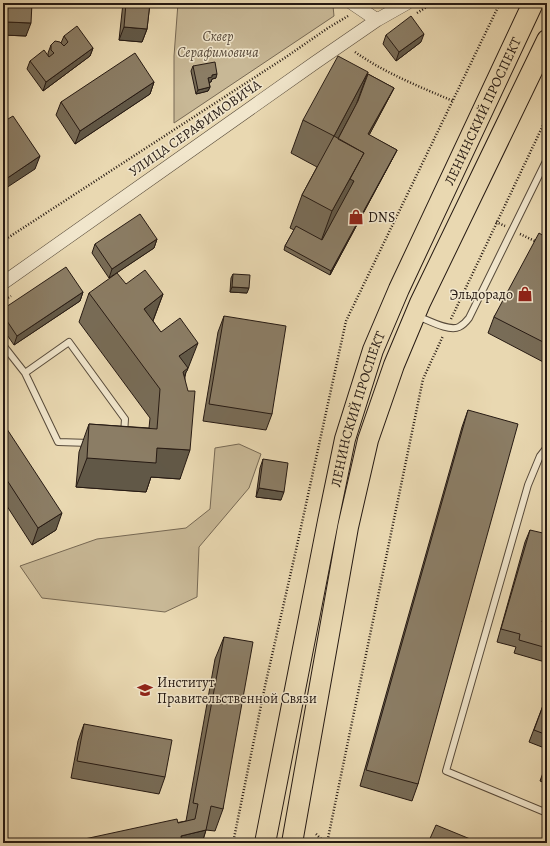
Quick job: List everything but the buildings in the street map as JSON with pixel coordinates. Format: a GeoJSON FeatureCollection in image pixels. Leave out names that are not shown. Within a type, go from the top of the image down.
{"type":"FeatureCollection","features":[{"type":"Feature","properties":{"kind":"main road","name":"ЛЕНИНСКИЙ ПРОСПЕКТ"},"geometry":{"type":"LineString","coordinates":[[264,843],[345,439],[373,350],[399,289],[533,3]]}},
{"type":"Feature","properties":{"kind":"main road","name":"ЛЕНИНСКИЙ ПРОСПЕКТ"},"geometry":{"type":"LineString","coordinates":[[292,843],[348,527],[366,447],[394,364],[415,316],[547,40]]}},
{"type":"Feature","properties":{"kind":"street","name":"УЛИЦА СЕРАФИМОВИЧА"},"geometry":{"type":"LineString","coordinates":[[3,283],[310,66],[377,20],[407,3]]}},
{"type":"Feature","properties":{"kind":"street"},"geometry":{"type":"LineString","coordinates":[[356,6],[377,20]]}},
{"type":"Feature","properties":{"kind":"lane"},"geometry":{"type":"LineString","coordinates":[[415,316],[453,328],[459,327],[469,318],[547,159]]}},
{"type":"Feature","properties":{"kind":"lane"},"geometry":{"type":"LineString","coordinates":[[24,373],[69,342],[125,419],[124,438]]}},
{"type":"Feature","properties":{"kind":"lane"},"geometry":{"type":"LineString","coordinates":[[3,345],[24,373],[58,442],[94,443]]}},
{"type":"Feature","properties":{"kind":"lane"},"geometry":{"type":"LineString","coordinates":[[547,447],[540,456],[528,485],[446,771],[547,813]]}},
{"type":"Feature","properties":{"kind":"path"},"geometry":{"type":"LineString","coordinates":[[3,241],[286,57],[328,28],[356,6]]}},
{"type":"Feature","properties":{"kind":"path"},"geometry":{"type":"LineString","coordinates":[[355,52],[369,62],[453,101]]}},
{"type":"Feature","properties":{"kind":"path"},"geometry":{"type":"LineString","coordinates":[[326,843],[422,379],[547,117]]}},
{"type":"Feature","properties":{"kind":"path"},"geometry":{"type":"LineString","coordinates":[[316,834],[326,843]]}},
{"type":"Feature","properties":{"kind":"green space","name":"Сквер Серафимовича"},"geometry":{"type":"Polygon","coordinates":[[[178,3],[327,3],[333,6],[334,16],[174,123],[174,56],[178,3]]]}},
{"type":"Feature","properties":{"kind":"green space"},"geometry":{"type":"Polygon","coordinates":[[[239,444],[261,454],[249,488],[199,547],[197,597],[165,612],[42,598],[20,566],[97,539],[186,528],[210,509],[215,448],[239,444]]]}},
{"type":"Feature","properties":{"kind":"place","name":"DNS"},"geometry":{"type":"Point","coordinates":[356,217]}},
{"type":"Feature","properties":{"kind":"place","name":"Эльдорадо"},"geometry":{"type":"Point","coordinates":[525,294]}},
{"type":"Feature","properties":{"kind":"place","name":"Институт Правительственной Связи"},"geometry":{"type":"Point","coordinates":[145,690]}}]}
